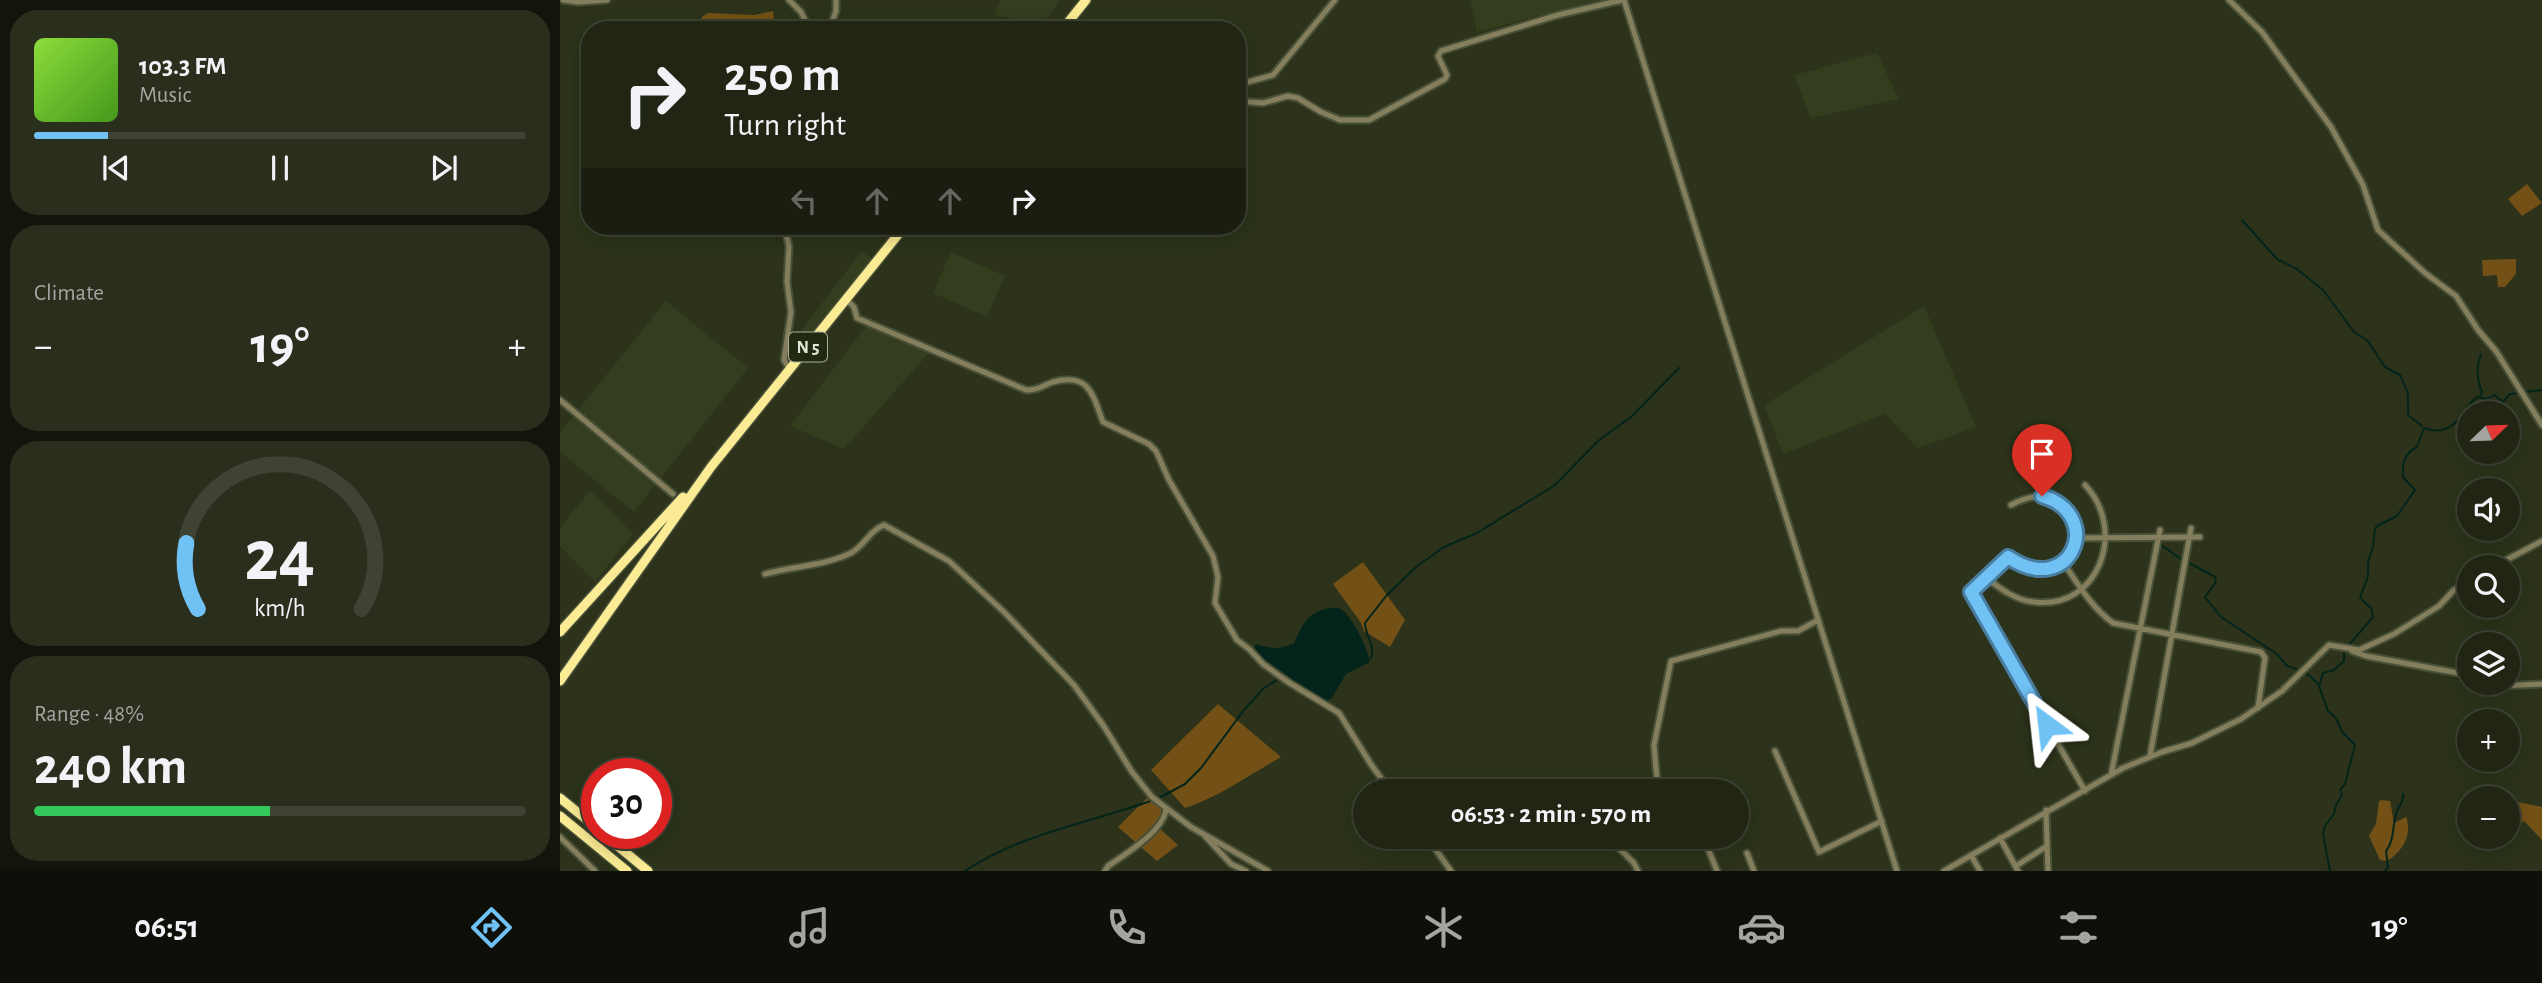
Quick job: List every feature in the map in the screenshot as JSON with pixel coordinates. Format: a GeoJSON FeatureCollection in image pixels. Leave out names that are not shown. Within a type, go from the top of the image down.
{"type":"FeatureCollection","features":[{"type":"Feature","properties":{"kind":"highway"},"geometry":{"type":"LineString","coordinates":[[1069,21],[1086,0]]}},
{"type":"Feature","properties":{"kind":"highway","name":"N 5"},"geometry":{"type":"LineString","coordinates":[[560,632],[711,467],[898,235]]}},
{"type":"Feature","properties":{"kind":"highway","name":"N 5"},"geometry":{"type":"LineString","coordinates":[[560,681],[711,467]]}},
{"type":"Feature","properties":{"kind":"highway"},"geometry":{"type":"LineString","coordinates":[[560,798],[581,815]]}},
{"type":"Feature","properties":{"kind":"highway"},"geometry":{"type":"LineString","coordinates":[[560,816],[627,871]]}},
{"type":"Feature","properties":{"kind":"highway"},"geometry":{"type":"LineString","coordinates":[[621,849],[648,871]]}},
{"type":"Feature","properties":{"kind":"street"},"geometry":{"type":"LineString","coordinates":[[563,0],[607,0]]}},
{"type":"Feature","properties":{"kind":"street"},"geometry":{"type":"LineString","coordinates":[[789,0],[806,21]]}},
{"type":"Feature","properties":{"kind":"street"},"geometry":{"type":"LineString","coordinates":[[832,21],[836,0]]}},
{"type":"Feature","properties":{"kind":"street"},"geometry":{"type":"LineString","coordinates":[[1246,82],[1273,75],[1335,0]]}},
{"type":"Feature","properties":{"kind":"street"},"geometry":{"type":"LineString","coordinates":[[1246,102],[1263,103],[1288,96],[1298,98],[1340,120],[1372,120],[1446,79],[1447,75],[1438,56],[1441,51],[1558,15],[1623,0],[1897,871]]}},
{"type":"Feature","properties":{"kind":"street"},"geometry":{"type":"LineString","coordinates":[[2229,0],[2268,40],[2331,127],[2363,185],[2378,230],[2425,273],[2456,296],[2478,330],[2496,351],[2542,425]]}},
{"type":"Feature","properties":{"kind":"street"},"geometry":{"type":"LineString","coordinates":[[786,235],[789,246],[787,282],[791,312],[784,360],[790,370]]}},
{"type":"Feature","properties":{"kind":"street"},"geometry":{"type":"LineString","coordinates":[[846,299],[854,307],[857,318],[1026,390],[1071,380],[1080,382],[1089,389],[1098,404],[1103,422],[1149,444],[1156,451],[1169,480],[1217,566],[1218,588],[1214,594],[1214,603],[1229,630],[1262,664],[1339,713],[1383,779]]}},
{"type":"Feature","properties":{"kind":"street"},"geometry":{"type":"LineString","coordinates":[[560,400],[673,494]]}},
{"type":"Feature","properties":{"kind":"street"},"geometry":{"type":"LineString","coordinates":[[1986,578],[2007,593],[2031,602],[2057,601],[2070,596],[2092,578],[2106,552],[2106,538],[2098,502],[2085,485]]}},
{"type":"Feature","properties":{"kind":"street"},"geometry":{"type":"LineString","coordinates":[[2011,505],[2035,495],[2056,500],[2074,520],[2077,538],[2072,551],[2063,562],[2048,570],[2027,568],[2008,557],[1971,592],[2085,791]]}},
{"type":"Feature","properties":{"kind":"street"},"geometry":{"type":"LineString","coordinates":[[765,574],[839,558],[854,551],[876,529],[884,525],[943,557],[1004,612],[1074,685],[1132,772],[1152,797],[1203,834],[1268,871]]}},
{"type":"Feature","properties":{"kind":"street"},"geometry":{"type":"LineString","coordinates":[[2150,757],[2191,528]]}},
{"type":"Feature","properties":{"kind":"street"},"geometry":{"type":"LineString","coordinates":[[2111,775],[2160,530]]}},
{"type":"Feature","properties":{"kind":"street"},"geometry":{"type":"LineString","coordinates":[[2077,538],[2200,537]]}},
{"type":"Feature","properties":{"kind":"street"},"geometry":{"type":"LineString","coordinates":[[2516,555],[2542,541]]}},
{"type":"Feature","properties":{"kind":"street"},"geometry":{"type":"LineString","coordinates":[[2063,562],[2105,618],[2113,624],[2261,652],[2265,658],[2258,708]]}},
{"type":"Feature","properties":{"kind":"street"},"geometry":{"type":"LineString","coordinates":[[1944,871],[2111,775],[2150,757],[2192,743],[2241,719],[2305,672],[2329,645],[2359,650],[2404,628],[2439,606],[2457,588]]}},
{"type":"Feature","properties":{"kind":"street"},"geometry":{"type":"LineString","coordinates":[[1657,779],[1654,745],[1671,661],[1781,631],[1798,631],[1818,620]]}},
{"type":"Feature","properties":{"kind":"street"},"geometry":{"type":"LineString","coordinates":[[2349,649],[2366,656],[2457,673]]}},
{"type":"Feature","properties":{"kind":"street"},"geometry":{"type":"LineString","coordinates":[[2520,685],[2542,684]]}},
{"type":"Feature","properties":{"kind":"street"},"geometry":{"type":"LineString","coordinates":[[1775,751],[1819,852],[1882,821]]}},
{"type":"Feature","properties":{"kind":"street"},"geometry":{"type":"LineString","coordinates":[[1105,871],[1158,828],[1166,815],[1166,808]]}},
{"type":"Feature","properties":{"kind":"street"},"geometry":{"type":"LineString","coordinates":[[2046,810],[2048,871]]}},
{"type":"Feature","properties":{"kind":"street"},"geometry":{"type":"LineString","coordinates":[[1203,834],[1231,864],[1246,871]]}},
{"type":"Feature","properties":{"kind":"street"},"geometry":{"type":"LineString","coordinates":[[560,837],[595,871]]}},
{"type":"Feature","properties":{"kind":"street"},"geometry":{"type":"LineString","coordinates":[[2000,838],[2017,868],[2047,846]]}},
{"type":"Feature","properties":{"kind":"street"},"geometry":{"type":"LineString","coordinates":[[1435,849],[1451,871]]}},
{"type":"Feature","properties":{"kind":"street"},"geometry":{"type":"LineString","coordinates":[[1620,849],[1638,871]]}},
{"type":"Feature","properties":{"kind":"street"},"geometry":{"type":"LineString","coordinates":[[1708,849],[1717,871]]}},
{"type":"Feature","properties":{"kind":"street"},"geometry":{"type":"LineString","coordinates":[[1747,853],[1754,871]]}},
{"type":"Feature","properties":{"kind":"street"},"geometry":{"type":"LineString","coordinates":[[1971,855],[1980,871]]}},
{"type":"Feature","properties":{"kind":"shaded area"},"geometry":{"type":"Polygon","coordinates":[[[1001,0],[1061,0],[1044,21],[1022,21],[994,15],[1001,0]]]}},
{"type":"Feature","properties":{"kind":"shaded area"},"geometry":{"type":"Polygon","coordinates":[[[1470,0],[1600,0],[1477,32],[1470,0]]]}},
{"type":"Feature","properties":{"kind":"shaded area"},"geometry":{"type":"Polygon","coordinates":[[[773,11],[774,21],[699,21],[708,13],[754,15],[773,11]]]}},
{"type":"Feature","properties":{"kind":"shaded area"},"geometry":{"type":"Polygon","coordinates":[[[1877,53],[1899,99],[1811,118],[1794,75],[1877,53]]]}},
{"type":"Feature","properties":{"kind":"shaded area"},"geometry":{"type":"Polygon","coordinates":[[[2527,184],[2542,203],[2522,216],[2508,199],[2527,184]]]}},
{"type":"Feature","properties":{"kind":"shaded area"},"geometry":{"type":"Polygon","coordinates":[[[862,251],[876,262],[808,346],[796,337],[862,251]]]}},
{"type":"Feature","properties":{"kind":"shaded area"},"geometry":{"type":"Polygon","coordinates":[[[951,252],[1005,276],[987,317],[933,293],[951,252]]]}},
{"type":"Feature","properties":{"kind":"shaded area"},"geometry":{"type":"Polygon","coordinates":[[[2516,259],[2516,274],[2505,287],[2498,287],[2497,275],[2483,276],[2482,260],[2516,259]]]}},
{"type":"Feature","properties":{"kind":"shaded area"},"geometry":{"type":"Polygon","coordinates":[[[666,301],[748,368],[634,512],[560,452],[560,432],[666,301]]]}},
{"type":"Feature","properties":{"kind":"shaded area"},"geometry":{"type":"Polygon","coordinates":[[[1924,306],[1976,427],[1918,448],[1885,414],[1783,454],[1764,405],[1924,306]]]}},
{"type":"Feature","properties":{"kind":"shaded area"},"geometry":{"type":"Polygon","coordinates":[[[866,326],[929,353],[844,449],[790,426],[866,326]]]}},
{"type":"Feature","properties":{"kind":"shaded area"},"geometry":{"type":"Polygon","coordinates":[[[590,490],[633,534],[595,582],[560,546],[560,528],[590,490]]]}},
{"type":"Feature","properties":{"kind":"shaded area"},"geometry":{"type":"Polygon","coordinates":[[[1363,562],[1405,620],[1390,647],[1364,631],[1333,584],[1363,562]]]}},
{"type":"Feature","properties":{"kind":"shaded area"},"geometry":{"type":"Polygon","coordinates":[[[1329,608],[1341,609],[1350,618],[1370,662],[1346,674],[1332,698],[1326,701],[1278,672],[1254,649],[1256,644],[1275,648],[1294,643],[1307,620],[1329,608]]]}},
{"type":"Feature","properties":{"kind":"shaded area"},"geometry":{"type":"Polygon","coordinates":[[[1218,704],[1281,757],[1222,792],[1185,808],[1151,770],[1218,704]]]}},
{"type":"Feature","properties":{"kind":"shaded area"},"geometry":{"type":"Polygon","coordinates":[[[1150,795],[1166,808],[1159,828],[1178,845],[1157,861],[1118,827],[1150,795]]]}},
{"type":"Feature","properties":{"kind":"shaded area"},"geometry":{"type":"Polygon","coordinates":[[[2379,801],[2390,801],[2394,823],[2406,817],[2408,824],[2405,842],[2387,861],[2380,860],[2369,836],[2376,824],[2379,801]]]}},
{"type":"Feature","properties":{"kind":"shaded area"},"geometry":{"type":"Polygon","coordinates":[[[2520,802],[2542,807],[2542,840],[2524,821],[2520,824],[2520,802]]]}},
{"type":"Feature","properties":{"kind":"waterway"},"geometry":{"type":"LineString","coordinates":[[2242,220],[2277,259],[2297,269],[2324,291],[2354,332],[2367,340],[2385,367],[2400,375],[2408,393],[2408,415],[2422,426]]}},
{"type":"Feature","properties":{"kind":"waterway"},"geometry":{"type":"LineString","coordinates":[[2480,397],[2482,392],[2478,369],[2481,355]]}},
{"type":"Feature","properties":{"kind":"waterway"},"geometry":{"type":"LineString","coordinates":[[1371,658],[1372,650],[1365,623],[1386,596],[1416,567],[1444,547],[1477,533],[1555,485],[1598,441],[1631,417],[1679,368]]}},
{"type":"Feature","properties":{"kind":"waterway"},"geometry":{"type":"LineString","coordinates":[[2348,646],[2373,617],[2371,608],[2360,598],[2368,576],[2368,561],[2375,529],[2397,516],[2415,490],[2403,477],[2403,467],[2407,456],[2417,447],[2424,428],[2444,430],[2469,411],[2467,407],[2477,397],[2487,399],[2494,395],[2503,402],[2510,394],[2542,390]]}},
{"type":"Feature","properties":{"kind":"waterway"},"geometry":{"type":"LineString","coordinates":[[2160,544],[2215,577],[2216,582],[2205,597],[2221,617],[2277,654],[2287,666],[2304,672],[2318,684]]}},
{"type":"Feature","properties":{"kind":"waterway"},"geometry":{"type":"LineString","coordinates":[[2330,871],[2323,834],[2342,795],[2340,790],[2345,784],[2355,745],[2328,711],[2319,686],[2323,673],[2334,670],[2344,661],[2344,650]]}},
{"type":"Feature","properties":{"kind":"waterway"},"geometry":{"type":"LineString","coordinates":[[1159,798],[1185,784],[1201,768],[1244,710],[1264,688],[1280,678]]}},
{"type":"Feature","properties":{"kind":"waterway"},"geometry":{"type":"LineString","coordinates":[[2385,871],[2388,867],[2386,851],[2391,842],[2395,816],[2403,794]]}},
{"type":"Feature","properties":{"kind":"waterway"},"geometry":{"type":"LineString","coordinates":[[965,871],[1033,838],[1153,800]]}},
{"type":"Feature","properties":{"kind":"route"},"geometry":{"type":"LineString","coordinates":[[2042,496],[2062,504],[2074,520],[2077,538],[2066,560],[2048,570],[2038,570],[2027,568],[2008,557],[1971,592],[2047,725]]}}]}
